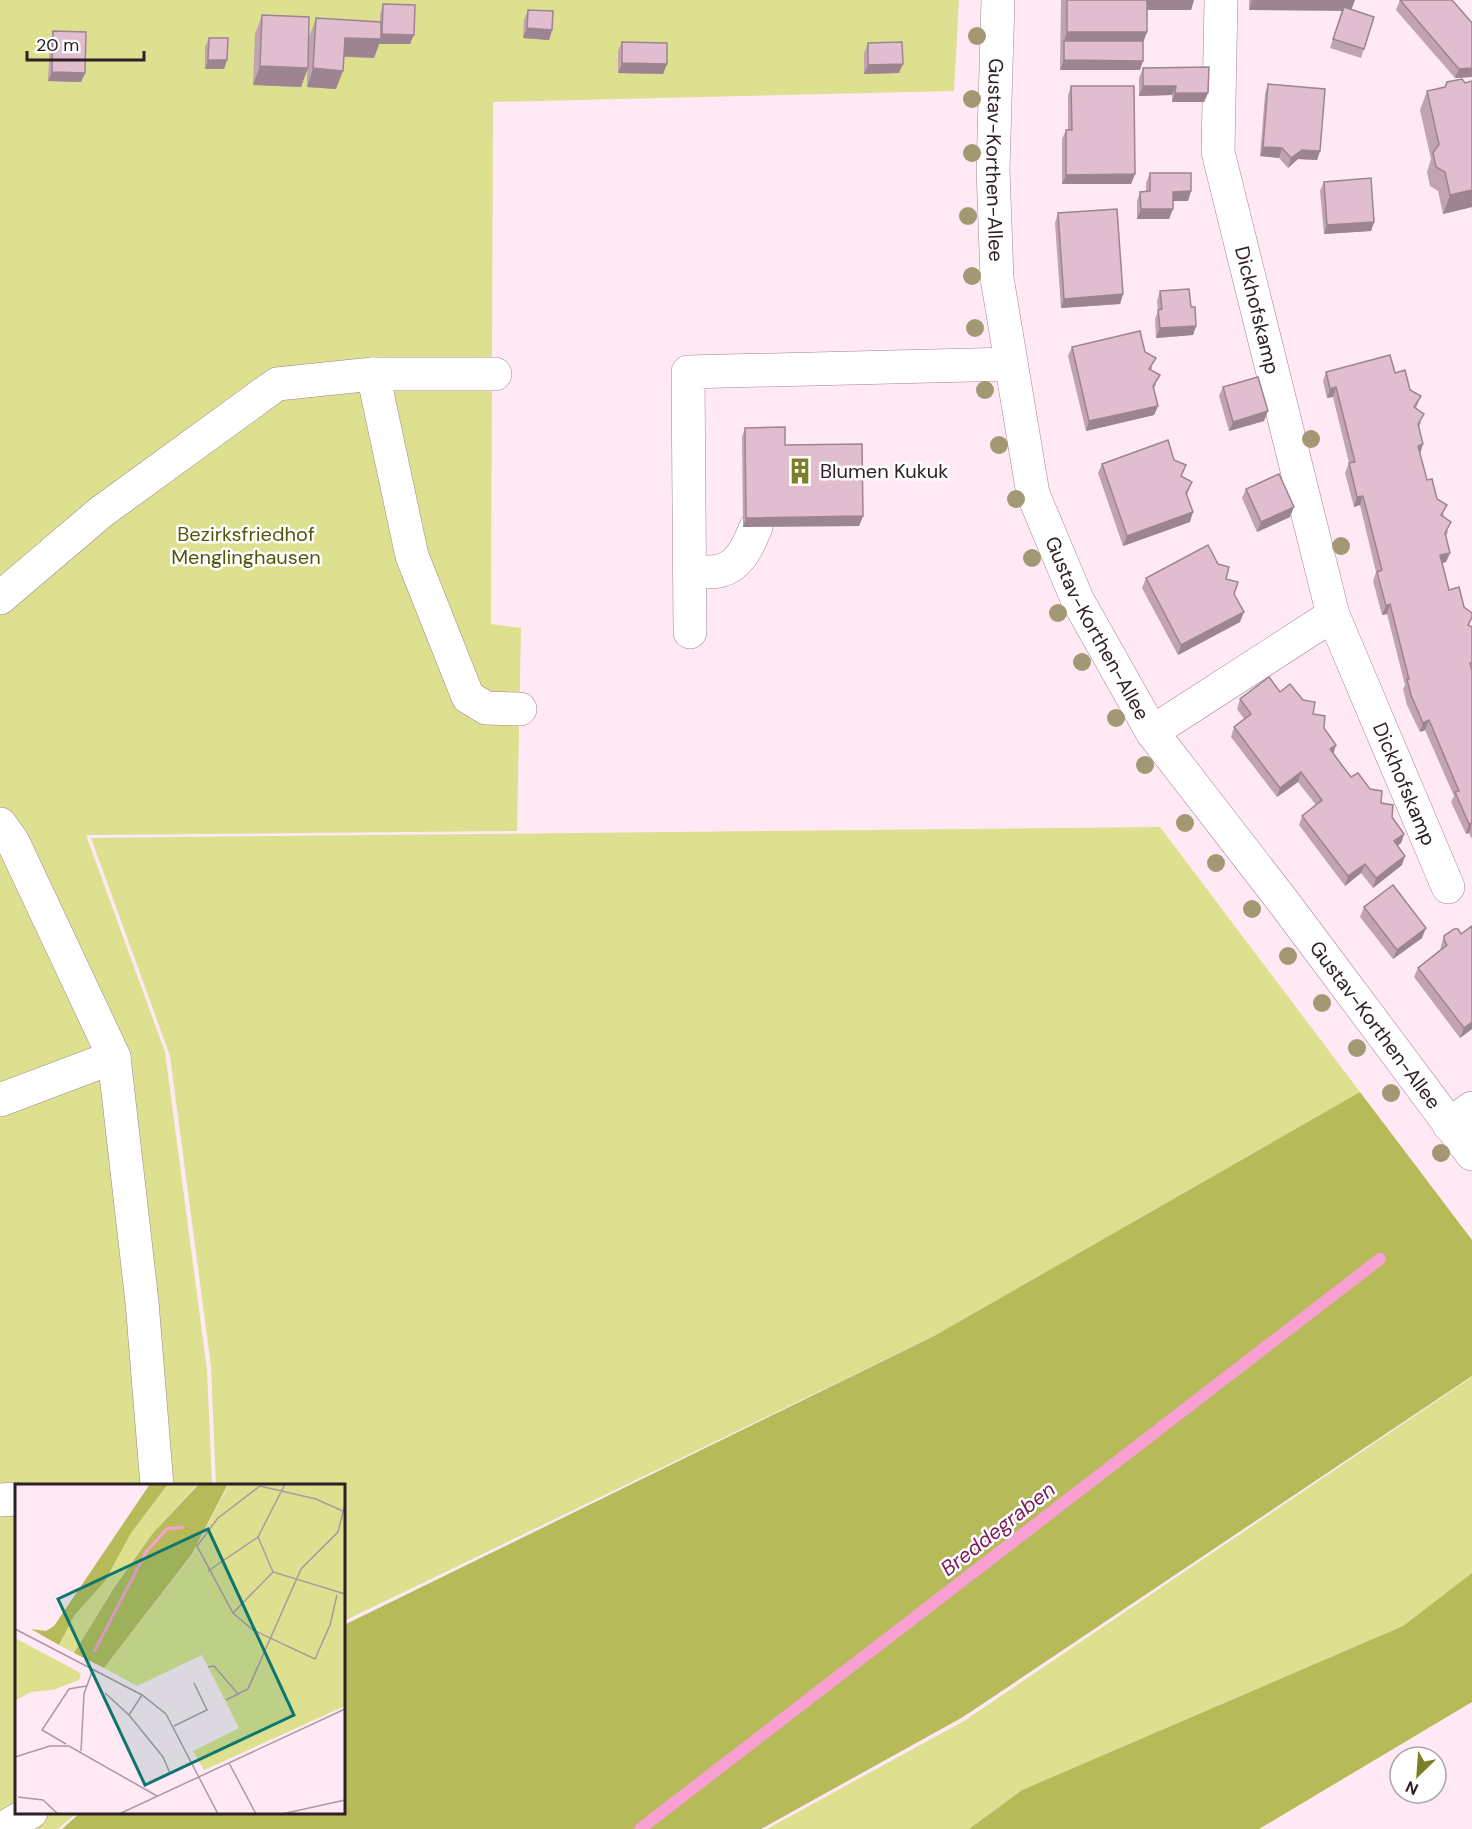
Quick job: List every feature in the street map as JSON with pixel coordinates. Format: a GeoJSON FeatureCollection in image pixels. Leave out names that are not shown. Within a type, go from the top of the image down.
{"type":"FeatureCollection","features":[{"type":"Feature","properties":{"kind":"street","name":"Gustav-Korthen-Allee"},"geometry":{"type":"LineString","coordinates":[[998,0],[994,182],[997,278],[1033,494],[1077,599],[1152,732],[1285,904],[1460,1116],[1472,1154]]}},
{"type":"Feature","properties":{"kind":"street","name":"Dickhofskamp"},"geometry":{"type":"LineString","coordinates":[[1221,0],[1218,152],[1333,615],[1448,887]]}},
{"type":"Feature","properties":{"kind":"street"},"geometry":{"type":"LineString","coordinates":[[690,632],[688,372],[1011,364]]}},
{"type":"Feature","properties":{"kind":"street"},"geometry":{"type":"LineString","coordinates":[[373,374],[412,556],[468,697],[486,708],[520,709]]}},
{"type":"Feature","properties":{"kind":"street"},"geometry":{"type":"LineString","coordinates":[[0,598],[101,512],[277,384],[373,374],[495,374]]}},
{"type":"Feature","properties":{"kind":"street"},"geometry":{"type":"LineString","coordinates":[[690,572],[720,571],[737,562],[747,548],[756,527]]}},
{"type":"Feature","properties":{"kind":"street"},"geometry":{"type":"LineString","coordinates":[[1152,732],[1333,615]]}},
{"type":"Feature","properties":{"kind":"street"},"geometry":{"type":"LineString","coordinates":[[0,824],[13,842],[114,1056],[142,1302],[157,1484]]}},
{"type":"Feature","properties":{"kind":"street"},"geometry":{"type":"LineString","coordinates":[[0,1100],[114,1056]]}},
{"type":"Feature","properties":{"kind":"street"},"geometry":{"type":"LineString","coordinates":[[0,1500],[15,1499]]}},
{"type":"Feature","properties":{"kind":"street"},"geometry":{"type":"LineString","coordinates":[[2,1829],[28,1814]]}},
{"type":"Feature","properties":{"kind":"green space","name":"Bezirksfriedhof Menglinghausen"},"geometry":{"type":"Polygon","coordinates":[[[0,0],[959,0],[954,91],[493,102],[491,624],[521,628],[517,831],[86,835],[165,1052],[207,1370],[212,1484],[15,1484],[15,1814],[76,1814],[58,1829],[0,1829],[0,0]]]}},
{"type":"Feature","properties":{"kind":"green space"},"geometry":{"type":"Polygon","coordinates":[[[1160,827],[1360,1092],[934,1336],[345,1621],[345,1484],[216,1484],[211,1366],[170,1056],[91,838],[1160,827]]]}},
{"type":"Feature","properties":{"kind":"green space"},"geometry":{"type":"Polygon","coordinates":[[[1472,1377],[1472,1573],[1403,1626],[1022,1790],[969,1829],[767,1829],[964,1721],[1472,1377]]]}},
{"type":"Feature","properties":{"kind":"shaded area"},"geometry":{"type":"Polygon","coordinates":[[[1360,1092],[1472,1240],[1472,1376],[963,1717],[761,1829],[62,1829],[79,1814],[345,1814],[345,1625],[934,1336],[1360,1092]]]}},
{"type":"Feature","properties":{"kind":"shaded area"},"geometry":{"type":"Polygon","coordinates":[[[1472,1573],[1472,1702],[1400,1745],[1388,1745],[1388,1752],[1259,1829],[969,1829],[1022,1790],[1403,1626],[1472,1573]]]}},
{"type":"Feature","properties":{"kind":"building"},"geometry":{"type":"Polygon","coordinates":[[[1067,0],[1147,0],[1147,32],[1067,32],[1067,0]]]}},
{"type":"Feature","properties":{"kind":"building"},"geometry":{"type":"Polygon","coordinates":[[[1400,0],[1452,0],[1472,23],[1472,68],[1459,69],[1400,0]]]}},
{"type":"Feature","properties":{"kind":"building"},"geometry":{"type":"Polygon","coordinates":[[[383,4],[415,5],[414,35],[382,34],[383,4]]]}},
{"type":"Feature","properties":{"kind":"building"},"geometry":{"type":"Polygon","coordinates":[[[1344,7],[1374,17],[1364,49],[1333,39],[1344,7]]]}},
{"type":"Feature","properties":{"kind":"building"},"geometry":{"type":"Polygon","coordinates":[[[528,10],[553,11],[552,30],[527,28],[528,10]]]}},
{"type":"Feature","properties":{"kind":"building"},"geometry":{"type":"Polygon","coordinates":[[[262,15],[309,17],[308,68],[260,66],[262,15]]]}},
{"type":"Feature","properties":{"kind":"building"},"geometry":{"type":"Polygon","coordinates":[[[316,18],[381,22],[381,39],[345,38],[343,71],[313,68],[316,18]]]}},
{"type":"Feature","properties":{"kind":"building"},"geometry":{"type":"Polygon","coordinates":[[[53,31],[86,32],[85,73],[52,72],[53,31]]]}},
{"type":"Feature","properties":{"kind":"building"},"geometry":{"type":"Polygon","coordinates":[[[209,38],[228,38],[227,60],[208,60],[209,38]]]}},
{"type":"Feature","properties":{"kind":"building"},"geometry":{"type":"Polygon","coordinates":[[[1064,41],[1143,41],[1143,61],[1064,60],[1064,41]]]}},
{"type":"Feature","properties":{"kind":"building"},"geometry":{"type":"Polygon","coordinates":[[[622,42],[667,43],[667,64],[622,63],[622,42]]]}},
{"type":"Feature","properties":{"kind":"building"},"geometry":{"type":"Polygon","coordinates":[[[902,42],[903,64],[868,65],[868,43],[902,42]]]}},
{"type":"Feature","properties":{"kind":"building"},"geometry":{"type":"Polygon","coordinates":[[[1209,67],[1208,93],[1175,93],[1176,86],[1143,86],[1143,68],[1209,67]]]}},
{"type":"Feature","properties":{"kind":"building"},"geometry":{"type":"Polygon","coordinates":[[[1462,79],[1465,83],[1472,81],[1472,190],[1450,195],[1445,172],[1436,167],[1433,153],[1439,144],[1427,91],[1445,87],[1447,82],[1462,79]]]}},
{"type":"Feature","properties":{"kind":"building"},"geometry":{"type":"Polygon","coordinates":[[[1268,84],[1325,89],[1320,151],[1302,150],[1291,158],[1282,148],[1263,147],[1268,84]]]}},
{"type":"Feature","properties":{"kind":"building"},"geometry":{"type":"Polygon","coordinates":[[[1071,86],[1134,86],[1135,174],[1066,175],[1066,130],[1072,130],[1071,86]]]}},
{"type":"Feature","properties":{"kind":"building"},"geometry":{"type":"Polygon","coordinates":[[[1150,173],[1191,173],[1191,191],[1173,192],[1173,209],[1141,209],[1140,192],[1150,191],[1150,173]]]}},
{"type":"Feature","properties":{"kind":"building"},"geometry":{"type":"Polygon","coordinates":[[[1371,178],[1374,222],[1327,225],[1324,182],[1371,178]]]}},
{"type":"Feature","properties":{"kind":"building"},"geometry":{"type":"Polygon","coordinates":[[[1117,209],[1123,294],[1064,299],[1058,213],[1117,209]]]}},
{"type":"Feature","properties":{"kind":"building"},"geometry":{"type":"Polygon","coordinates":[[[1189,289],[1191,307],[1195,307],[1196,326],[1160,328],[1158,310],[1162,309],[1160,291],[1189,289]]]}},
{"type":"Feature","properties":{"kind":"building"},"geometry":{"type":"Polygon","coordinates":[[[1140,331],[1145,352],[1156,358],[1149,369],[1160,375],[1153,386],[1158,406],[1089,421],[1072,347],[1140,331]]]}},
{"type":"Feature","properties":{"kind":"building"},"geometry":{"type":"Polygon","coordinates":[[[1390,355],[1395,373],[1405,370],[1410,390],[1421,396],[1414,407],[1424,414],[1418,424],[1423,444],[1418,446],[1427,480],[1432,479],[1437,499],[1447,505],[1441,515],[1451,522],[1445,533],[1450,553],[1440,555],[1449,590],[1459,587],[1464,607],[1472,613],[1468,625],[1472,627],[1472,663],[1470,663],[1472,670],[1472,823],[1469,824],[1455,792],[1459,791],[1429,720],[1423,723],[1411,695],[1390,604],[1386,606],[1377,572],[1382,570],[1363,496],[1357,497],[1349,463],[1355,462],[1336,387],[1330,389],[1326,372],[1390,355]]]}},
{"type":"Feature","properties":{"kind":"building"},"geometry":{"type":"Polygon","coordinates":[[[1258,377],[1268,411],[1233,422],[1223,387],[1258,377]]]}},
{"type":"Feature","properties":{"kind":"building","name":"Blumen Kukuk"},"geometry":{"type":"Polygon","coordinates":[[[785,427],[785,445],[862,444],[863,516],[746,518],[745,428],[785,427]]]}},
{"type":"Feature","properties":{"kind":"building"},"geometry":{"type":"Polygon","coordinates":[[[1168,440],[1174,460],[1186,465],[1181,476],[1192,482],[1186,493],[1193,512],[1127,536],[1102,464],[1168,440]]]}},
{"type":"Feature","properties":{"kind":"building"},"geometry":{"type":"Polygon","coordinates":[[[1279,474],[1294,507],[1261,522],[1246,489],[1279,474]]]}},
{"type":"Feature","properties":{"kind":"building"},"geometry":{"type":"Polygon","coordinates":[[[1208,545],[1218,564],[1229,567],[1226,579],[1238,582],[1234,594],[1244,612],[1181,645],[1146,578],[1208,545]]]}},
{"type":"Feature","properties":{"kind":"building"},"geometry":{"type":"Polygon","coordinates":[[[1269,677],[1280,692],[1290,684],[1303,700],[1315,702],[1313,714],[1325,716],[1324,728],[1336,745],[1330,749],[1341,764],[1351,777],[1358,773],[1370,789],[1382,791],[1381,803],[1393,805],[1392,817],[1404,834],[1394,841],[1405,856],[1376,878],[1365,864],[1348,876],[1302,816],[1322,800],[1301,772],[1280,788],[1234,727],[1251,714],[1240,699],[1269,677]]]}},
{"type":"Feature","properties":{"kind":"building"},"geometry":{"type":"Polygon","coordinates":[[[1393,885],[1426,928],[1397,950],[1364,907],[1393,885]]]}},
{"type":"Feature","properties":{"kind":"building"},"geometry":{"type":"Polygon","coordinates":[[[1472,926],[1472,1022],[1464,1028],[1418,968],[1447,945],[1444,936],[1454,929],[1458,929],[1461,934],[1472,926]]]}},
{"type":"Feature","properties":{"kind":"waterway","name":"Breddegraben"},"geometry":{"type":"LineString","coordinates":[[640,1829],[1380,1259]]}},
{"type":"Feature","properties":{"kind":"place","name":"Blumen Kukuk"},"geometry":{"type":"Point","coordinates":[800,471]}}]}
